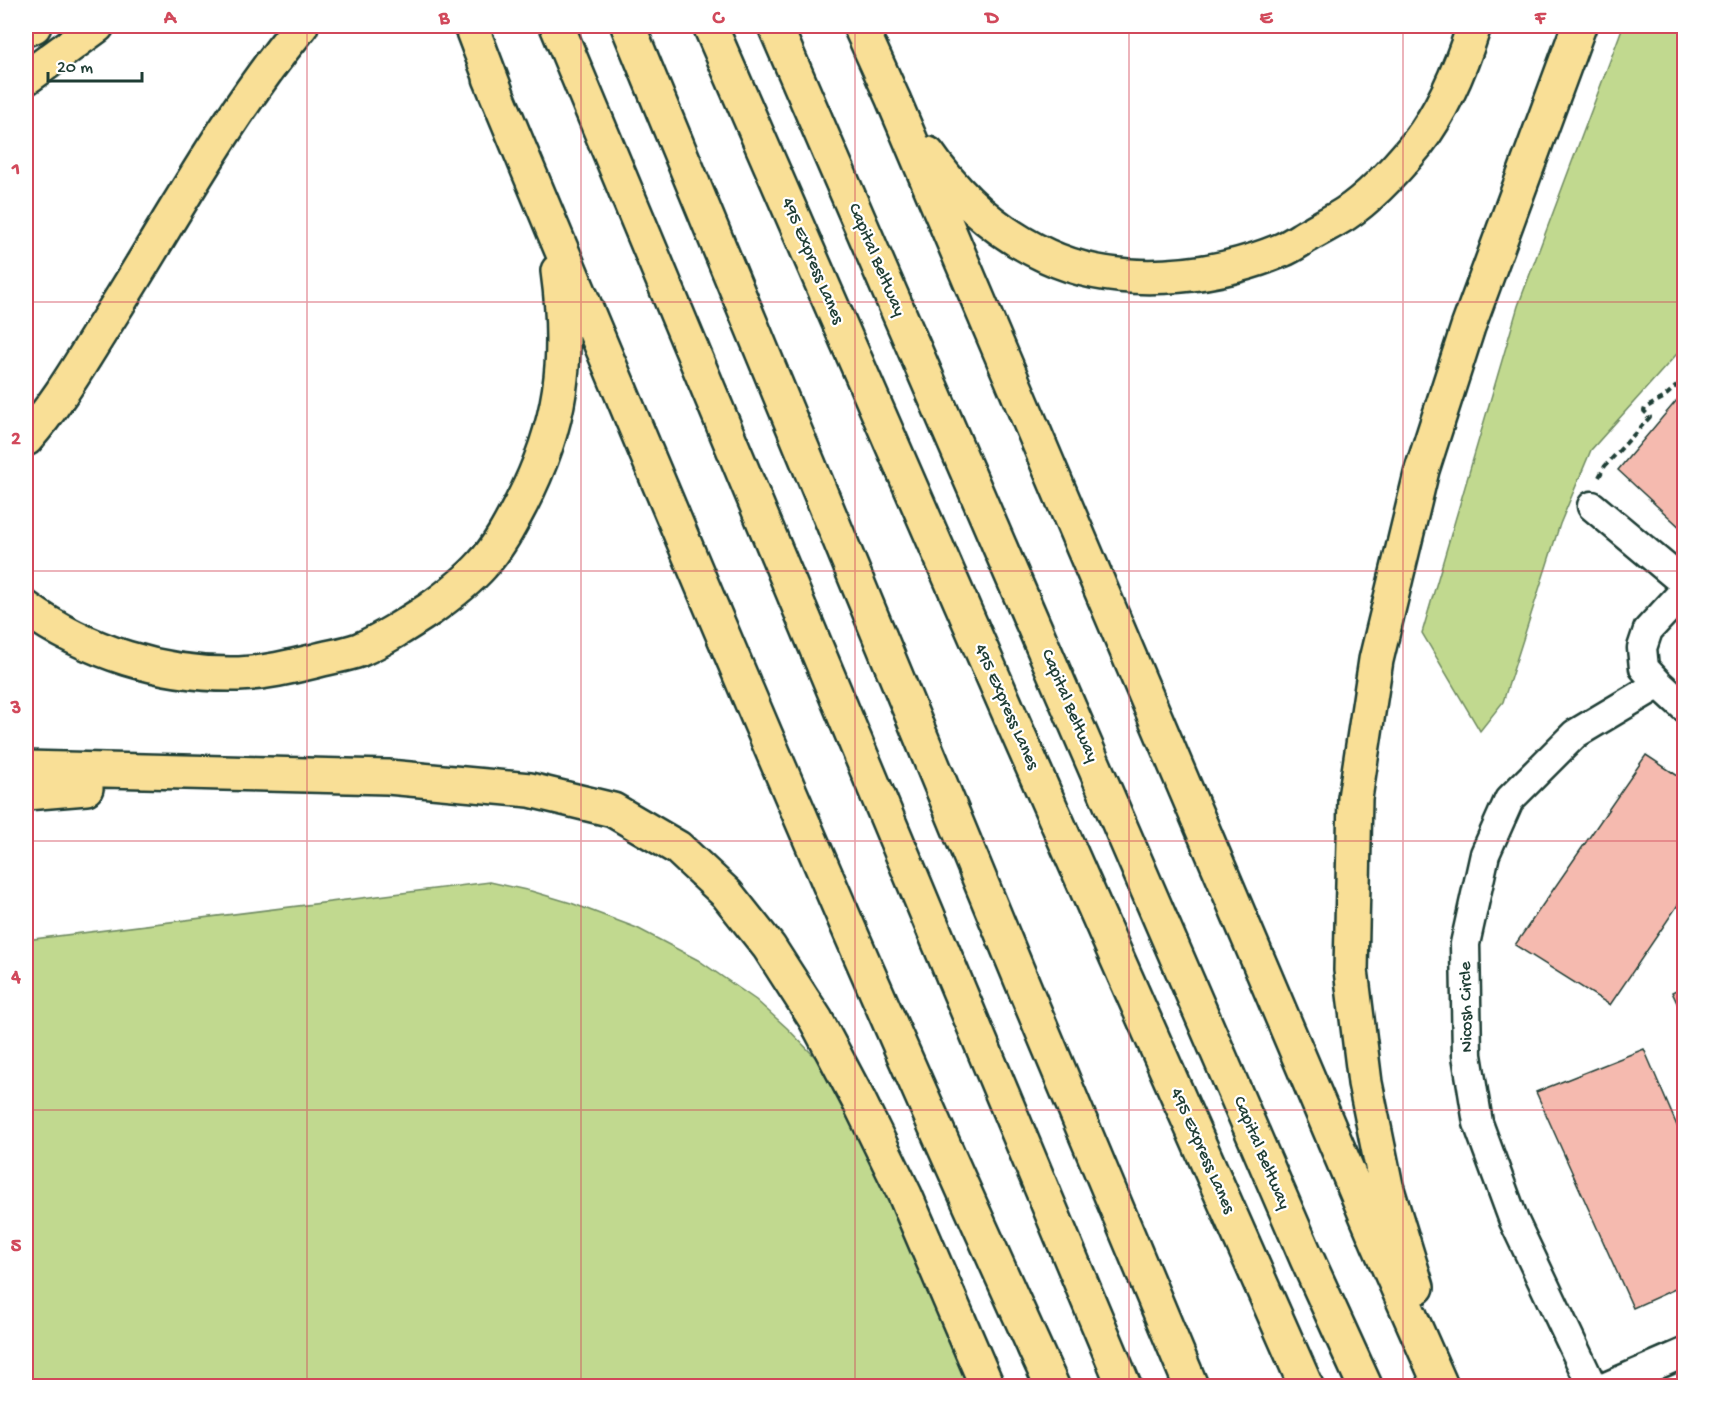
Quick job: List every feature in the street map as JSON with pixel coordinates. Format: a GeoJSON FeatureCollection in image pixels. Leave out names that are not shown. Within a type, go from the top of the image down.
{"type":"FeatureCollection","features":[{"type":"Feature","properties":{"kind":"main road"},"geometry":{"type":"LineString","coordinates":[[26,29],[34,26]]}},
{"type":"Feature","properties":{"kind":"main road"},"geometry":{"type":"LineString","coordinates":[[26,78],[98,26]]}},
{"type":"Feature","properties":{"kind":"main road"},"geometry":{"type":"LineString","coordinates":[[26,439],[72,377],[222,135],[282,48],[301,26]]}},
{"type":"Feature","properties":{"kind":"main road"},"geometry":{"type":"LineString","coordinates":[[26,608],[43,621],[86,644],[132,660],[192,672],[239,674],[285,669],[358,650],[405,626],[445,598],[483,565],[508,529],[529,489],[544,453],[557,411],[563,365],[564,316],[558,272],[547,221],[471,26]]}},
{"type":"Feature","properties":{"kind":"main road"},"geometry":{"type":"LineString","coordinates":[[557,26],[1124,1386]]}},
{"type":"Feature","properties":{"kind":"main road"},"geometry":{"type":"LineString","coordinates":[[628,26],[1191,1386]]}},
{"type":"Feature","properties":{"kind":"main road","name":"495 Express Lanes"},"geometry":{"type":"LineString","coordinates":[[710,26],[1012,720],[1306,1386]]}},
{"type":"Feature","properties":{"kind":"main road","name":"Capital Beltway"},"geometry":{"type":"LineString","coordinates":[[775,26],[1302,1248],[1365,1386]]}},
{"type":"Feature","properties":{"kind":"main road"},"geometry":{"type":"LineString","coordinates":[[860,26],[1441,1386]]}},
{"type":"Feature","properties":{"kind":"main road"},"geometry":{"type":"LineString","coordinates":[[892,99],[939,170],[964,199],[990,222],[1020,241],[1048,257],[1082,268],[1127,277],[1175,276],[1234,267],[1284,249],[1347,213],[1384,181],[1418,143],[1442,106],[1464,57],[1474,26]]}},
{"type":"Feature","properties":{"kind":"main road"},"geometry":{"type":"LineString","coordinates":[[1447,1386],[1386,1186],[1365,1083],[1351,970],[1355,798],[1376,660],[1422,470],[1468,327],[1580,26]]}},
{"type":"Feature","properties":{"kind":"main road"},"geometry":{"type":"LineString","coordinates":[[490,78],[684,546],[956,1176],[1052,1386]]}},
{"type":"Feature","properties":{"kind":"main road"},"geometry":{"type":"LineString","coordinates":[[26,768],[388,777],[530,790],[613,810],[678,848],[727,894],[769,947],[816,1020],[860,1103],[904,1195],[987,1386]]}},
{"type":"Feature","properties":{"kind":"main road"},"geometry":{"type":"LineString","coordinates":[[26,793],[261,774]]}},
{"type":"Feature","properties":{"kind":"street"},"geometry":{"type":"LineString","coordinates":[[1592,506],[1684,583]]}},
{"type":"Feature","properties":{"kind":"street"},"geometry":{"type":"LineString","coordinates":[[1684,591],[1648,630],[1642,648],[1644,668],[1684,707]]}},
{"type":"Feature","properties":{"kind":"street","name":"Nicosh Circle"},"geometry":{"type":"LineString","coordinates":[[1592,1386],[1514,1221],[1478,1123],[1467,1055],[1465,944],[1485,854],[1509,800],[1575,735],[1659,684]]}},
{"type":"Feature","properties":{"kind":"street"},"geometry":{"type":"LineString","coordinates":[[1608,1386],[1684,1353]]}},
{"type":"Feature","properties":{"kind":"path"},"geometry":{"type":"LineString","coordinates":[[1592,506],[1597,482],[1605,466],[1650,417],[1644,411],[1645,408],[1663,398],[1684,379]]}},
{"type":"Feature","properties":{"kind":"green space"},"geometry":{"type":"Polygon","coordinates":[[[1623,26],[1684,26],[1684,346],[1591,450],[1560,524],[1503,702],[1480,731],[1422,633],[1518,306],[1623,26]]]}},
{"type":"Feature","properties":{"kind":"green space"},"geometry":{"type":"Polygon","coordinates":[[[490,882],[571,903],[637,928],[698,960],[756,1000],[787,1028],[816,1058],[915,1221],[986,1386],[26,1386],[26,940],[490,882]]]}},
{"type":"Feature","properties":{"kind":"building"},"geometry":{"type":"Polygon","coordinates":[[[1677,400],[1684,406],[1684,531],[1618,470],[1677,400]]]}},
{"type":"Feature","properties":{"kind":"building"},"geometry":{"type":"Polygon","coordinates":[[[1646,755],[1684,780],[1684,896],[1610,1005],[1515,945],[1646,755]]]}},
{"type":"Feature","properties":{"kind":"building"},"geometry":{"type":"Polygon","coordinates":[[[1684,986],[1684,1018],[1672,992],[1684,986]]]}},
{"type":"Feature","properties":{"kind":"building"},"geometry":{"type":"Polygon","coordinates":[[[1644,1049],[1684,1142],[1684,1285],[1633,1308],[1536,1092],[1644,1049]]]}}]}
